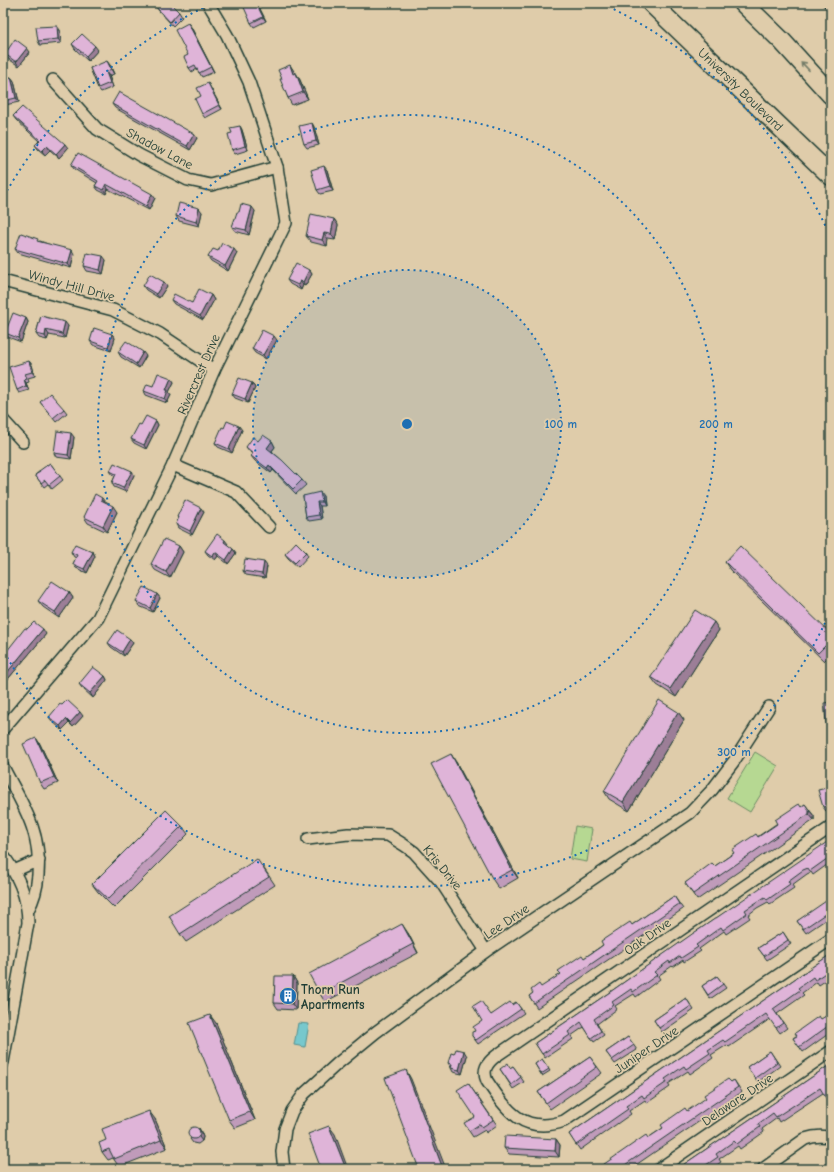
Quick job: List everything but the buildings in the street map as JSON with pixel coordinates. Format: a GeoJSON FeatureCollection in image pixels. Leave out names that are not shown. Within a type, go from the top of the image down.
{"type":"FeatureCollection","features":[{"type":"Feature","properties":{"kind":"main road","name":"University Boulevard"},"geometry":{"type":"LineString","coordinates":[[651,3],[831,176]]}},
{"type":"Feature","properties":{"kind":"main road"},"geometry":{"type":"LineString","coordinates":[[667,3],[831,161]]}},
{"type":"Feature","properties":{"kind":"main road"},"geometry":{"type":"LineString","coordinates":[[743,3],[781,40],[831,95]]}},
{"type":"Feature","properties":{"kind":"street","name":"Rivercrest Drive"},"geometry":{"type":"LineString","coordinates":[[3,729],[98,618],[174,465],[214,370],[286,223],[277,167],[249,82],[227,35],[208,3]]}},
{"type":"Feature","properties":{"kind":"street","name":"Shadow Lane"},"geometry":{"type":"LineString","coordinates":[[53,80],[97,129],[139,155],[188,180],[211,185],[277,167]]}},
{"type":"Feature","properties":{"kind":"street","name":"Windy Hill Drive"},"geometry":{"type":"LineString","coordinates":[[3,281],[113,310],[160,334],[214,370]]}},
{"type":"Feature","properties":{"kind":"street"},"geometry":{"type":"LineString","coordinates":[[3,420],[23,442]]}},
{"type":"Feature","properties":{"kind":"street"},"geometry":{"type":"LineString","coordinates":[[174,465],[236,492],[269,527]]}},
{"type":"Feature","properties":{"kind":"street","name":"Lee Drive"},"geometry":{"type":"LineString","coordinates":[[284,1169],[282,1152],[285,1128],[292,1111],[304,1094],[376,1032],[486,951],[690,813],[712,790],[730,767],[769,707]]}},
{"type":"Feature","properties":{"kind":"street"},"geometry":{"type":"LineString","coordinates":[[3,767],[33,827],[38,843],[39,860],[36,890],[28,910]]}},
{"type":"Feature","properties":{"kind":"street","name":"Oak Drive"},"geometry":{"type":"LineString","coordinates":[[485,1072],[488,1064],[496,1056],[831,827]]}},
{"type":"Feature","properties":{"kind":"street","name":"Kris Drive"},"geometry":{"type":"LineString","coordinates":[[308,839],[348,834],[388,835],[404,845],[414,852],[441,882],[486,951]]}},
{"type":"Feature","properties":{"kind":"street"},"geometry":{"type":"LineString","coordinates":[[3,855],[22,886],[28,910],[28,923],[24,948],[3,1062]]}},
{"type":"Feature","properties":{"kind":"street"},"geometry":{"type":"LineString","coordinates":[[14,871],[39,860]]}},
{"type":"Feature","properties":{"kind":"street","name":"Juniper Drive"},"geometry":{"type":"LineString","coordinates":[[485,1072],[487,1081],[500,1101],[516,1117],[539,1125],[547,1125],[564,1121],[831,939]]}},
{"type":"Feature","properties":{"kind":"street","name":"Delaware Drive"},"geometry":{"type":"LineString","coordinates":[[659,1169],[831,1051]]}},
{"type":"Feature","properties":{"kind":"street"},"geometry":{"type":"LineString","coordinates":[[763,1169],[804,1139],[812,1136],[831,1138]]}},
{"type":"Feature","properties":{"kind":"green space"},"geometry":{"type":"Polygon","coordinates":[[[755,752],[778,766],[750,812],[727,798],[755,752]]]}},
{"type":"Feature","properties":{"kind":"green space"},"geometry":{"type":"Polygon","coordinates":[[[575,826],[592,829],[587,862],[570,859],[575,826]]]}},
{"type":"Feature","properties":{"kind":"water"},"geometry":{"type":"Polygon","coordinates":[[[298,1023],[309,1024],[305,1047],[294,1045],[298,1023]]]}},
{"type":"Feature","properties":{"kind":"railway"},"geometry":{"type":"LineString","coordinates":[[822,3],[831,11]]}},
{"type":"Feature","properties":{"kind":"place","name":"Thorn Run Apartments"},"geometry":{"type":"Point","coordinates":[288,996]}}]}
